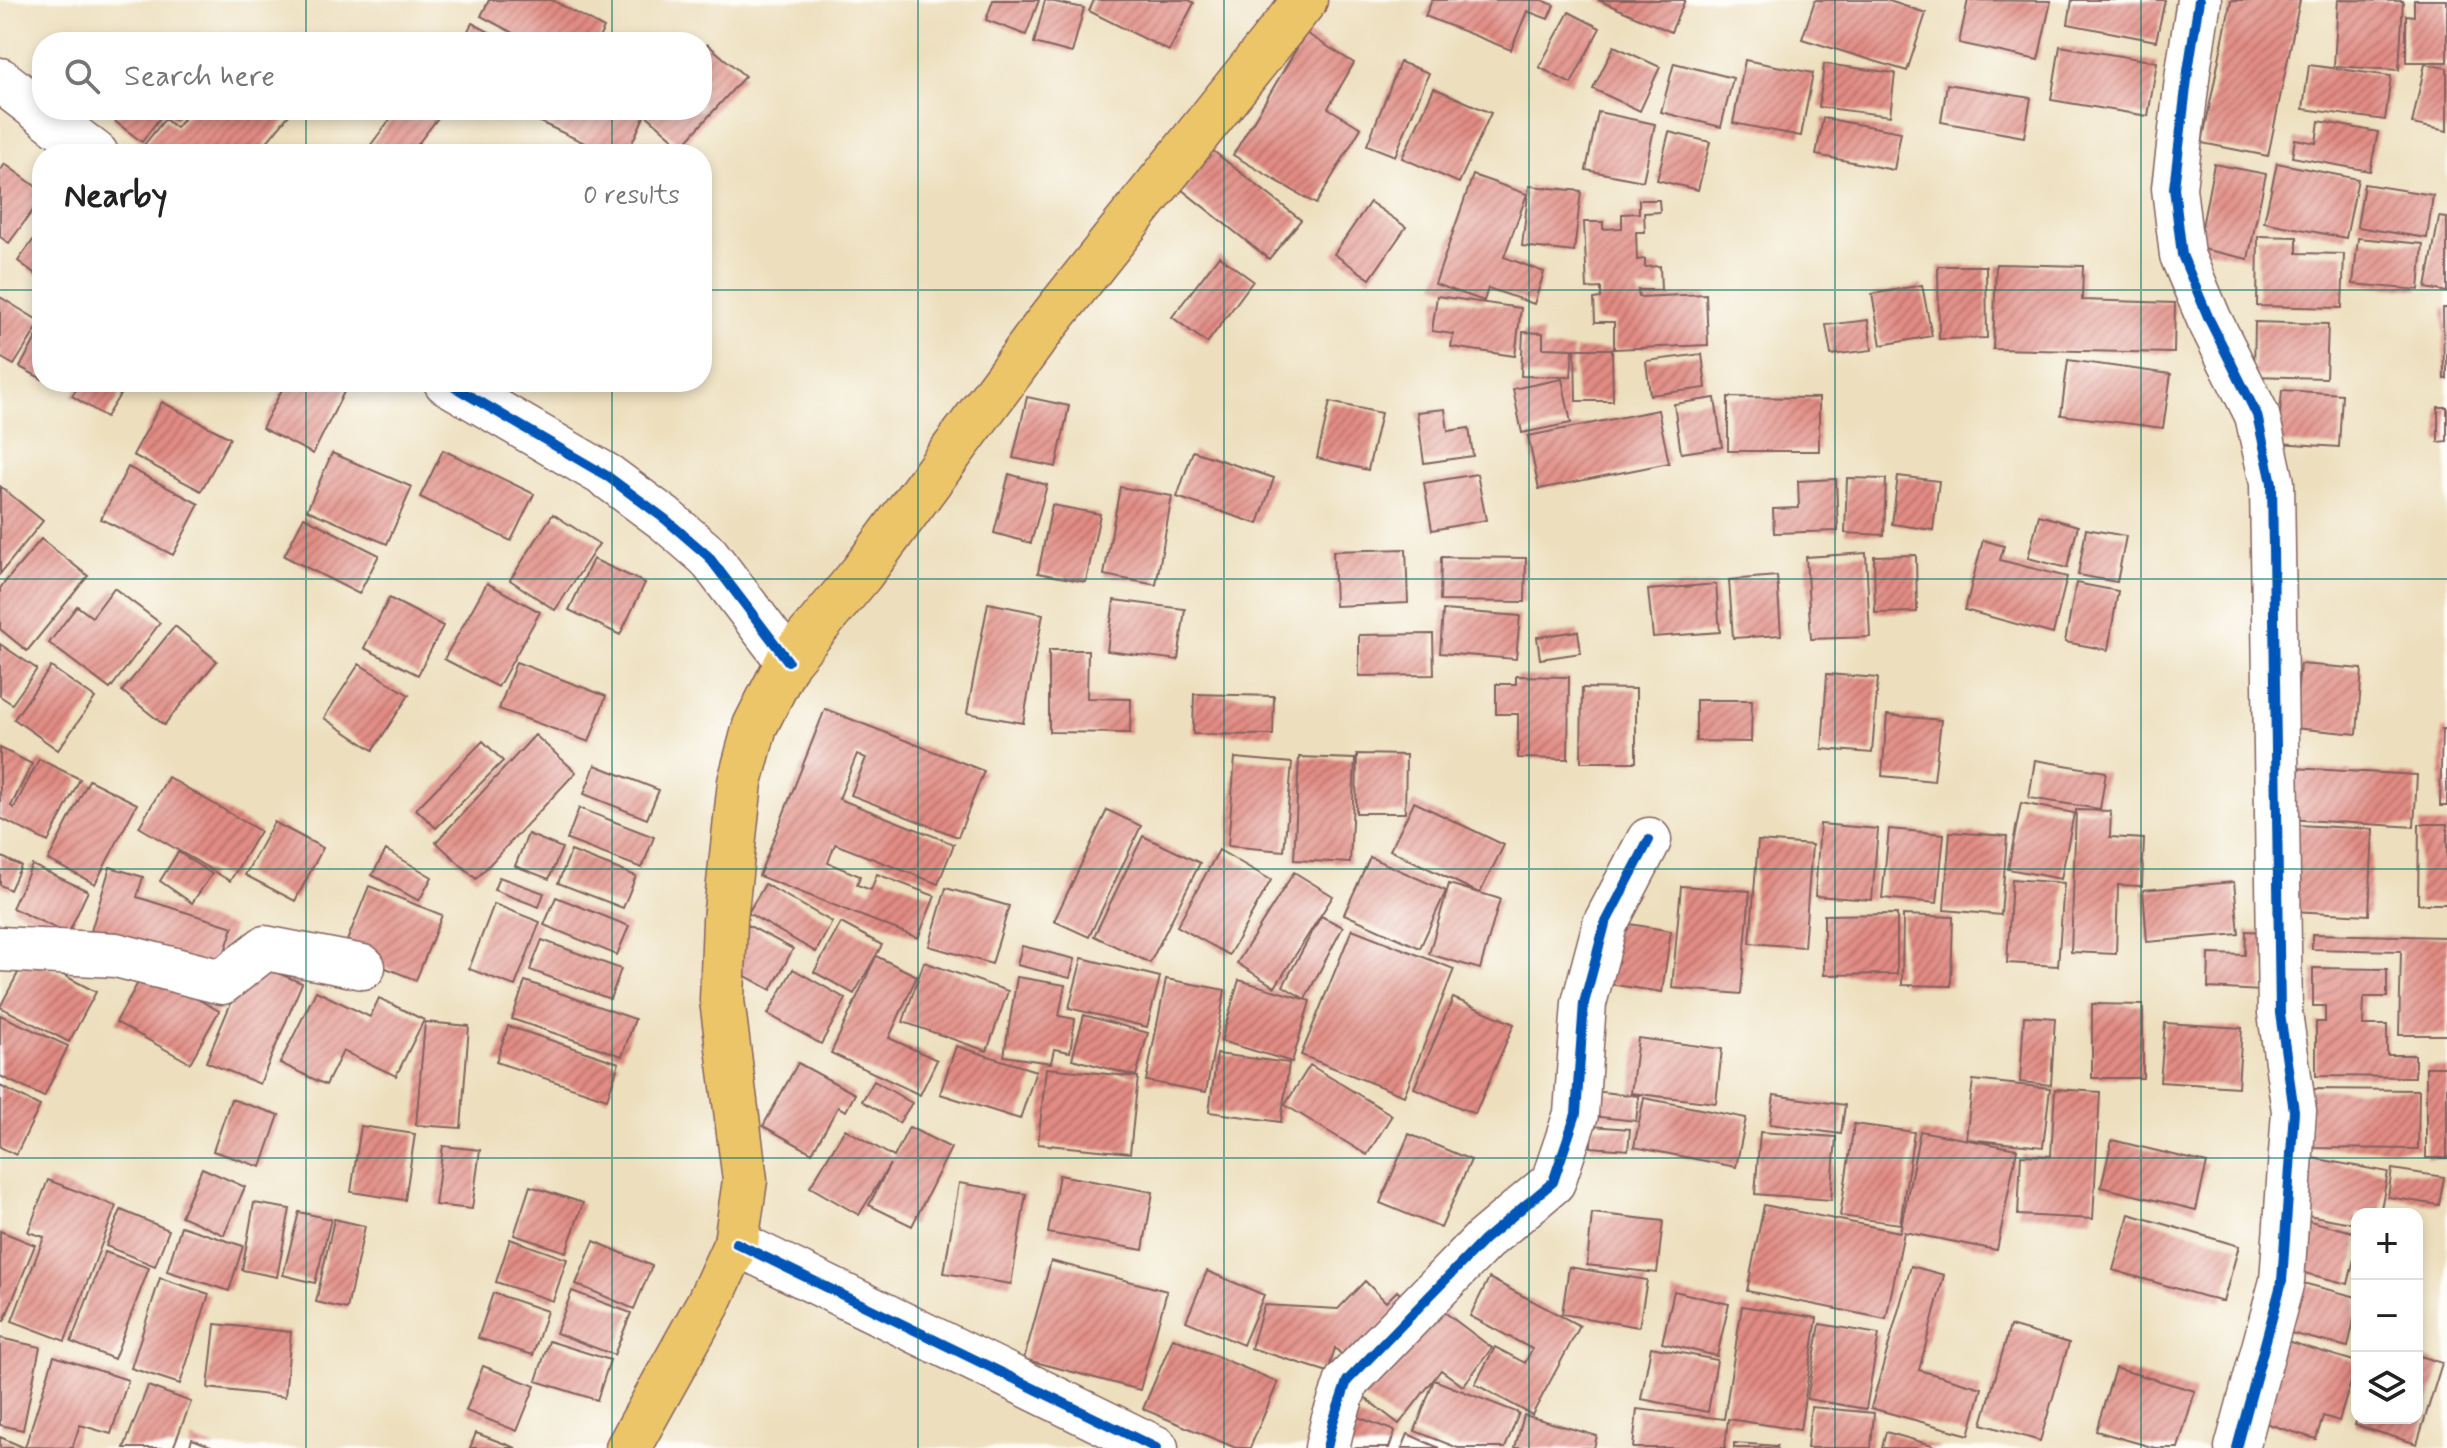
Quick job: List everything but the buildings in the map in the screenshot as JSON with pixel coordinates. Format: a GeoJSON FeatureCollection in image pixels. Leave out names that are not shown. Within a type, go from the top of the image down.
{"type":"FeatureCollection","features":[{"type":"Feature","properties":{"kind":"main road"},"geometry":{"type":"LineString","coordinates":[[628,1448],[708,1304],[736,1243],[745,1180],[722,1000],[725,920],[740,782],[755,726],[788,661],[861,574],[1044,327],[1305,0]]}},
{"type":"Feature","properties":{"kind":"street"},"geometry":{"type":"LineString","coordinates":[[2199,0],[2174,188],[2182,255],[2209,319],[2257,415],[2272,483],[2280,1013],[2294,1111],[2282,1281],[2237,1448]]}},
{"type":"Feature","properties":{"kind":"street"},"geometry":{"type":"LineString","coordinates":[[0,80],[32,105]]}},
{"type":"Feature","properties":{"kind":"street"},"geometry":{"type":"LineString","coordinates":[[52,120],[83,144]]}},
{"type":"Feature","properties":{"kind":"street"},"geometry":{"type":"LineString","coordinates":[[463,392],[607,476],[665,519],[708,556],[788,661]]}},
{"type":"Feature","properties":{"kind":"street"},"geometry":{"type":"LineString","coordinates":[[1327,1448],[1347,1381],[1484,1240],[1553,1182],[1576,1114],[1584,1003],[1605,924],[1649,840]]}},
{"type":"Feature","properties":{"kind":"street"},"geometry":{"type":"LineString","coordinates":[[0,949],[116,955],[222,982],[265,948],[363,967]]}},
{"type":"Feature","properties":{"kind":"street"},"geometry":{"type":"LineString","coordinates":[[736,1243],[1156,1448]]}},
{"type":"Feature","properties":{"kind":"cycle path"},"geometry":{"type":"LineString","coordinates":[[2199,0],[2174,188],[2182,255],[2209,319],[2257,415],[2272,483],[2280,1013],[2294,1111],[2282,1281],[2237,1448]]}},
{"type":"Feature","properties":{"kind":"cycle path"},"geometry":{"type":"LineString","coordinates":[[463,392],[607,476],[665,519],[708,556],[788,661]]}},
{"type":"Feature","properties":{"kind":"cycle path"},"geometry":{"type":"LineString","coordinates":[[1327,1448],[1347,1381],[1484,1240],[1553,1182],[1576,1114],[1584,1003],[1605,924],[1649,840]]}},
{"type":"Feature","properties":{"kind":"cycle path"},"geometry":{"type":"LineString","coordinates":[[736,1243],[1156,1448]]}}]}
